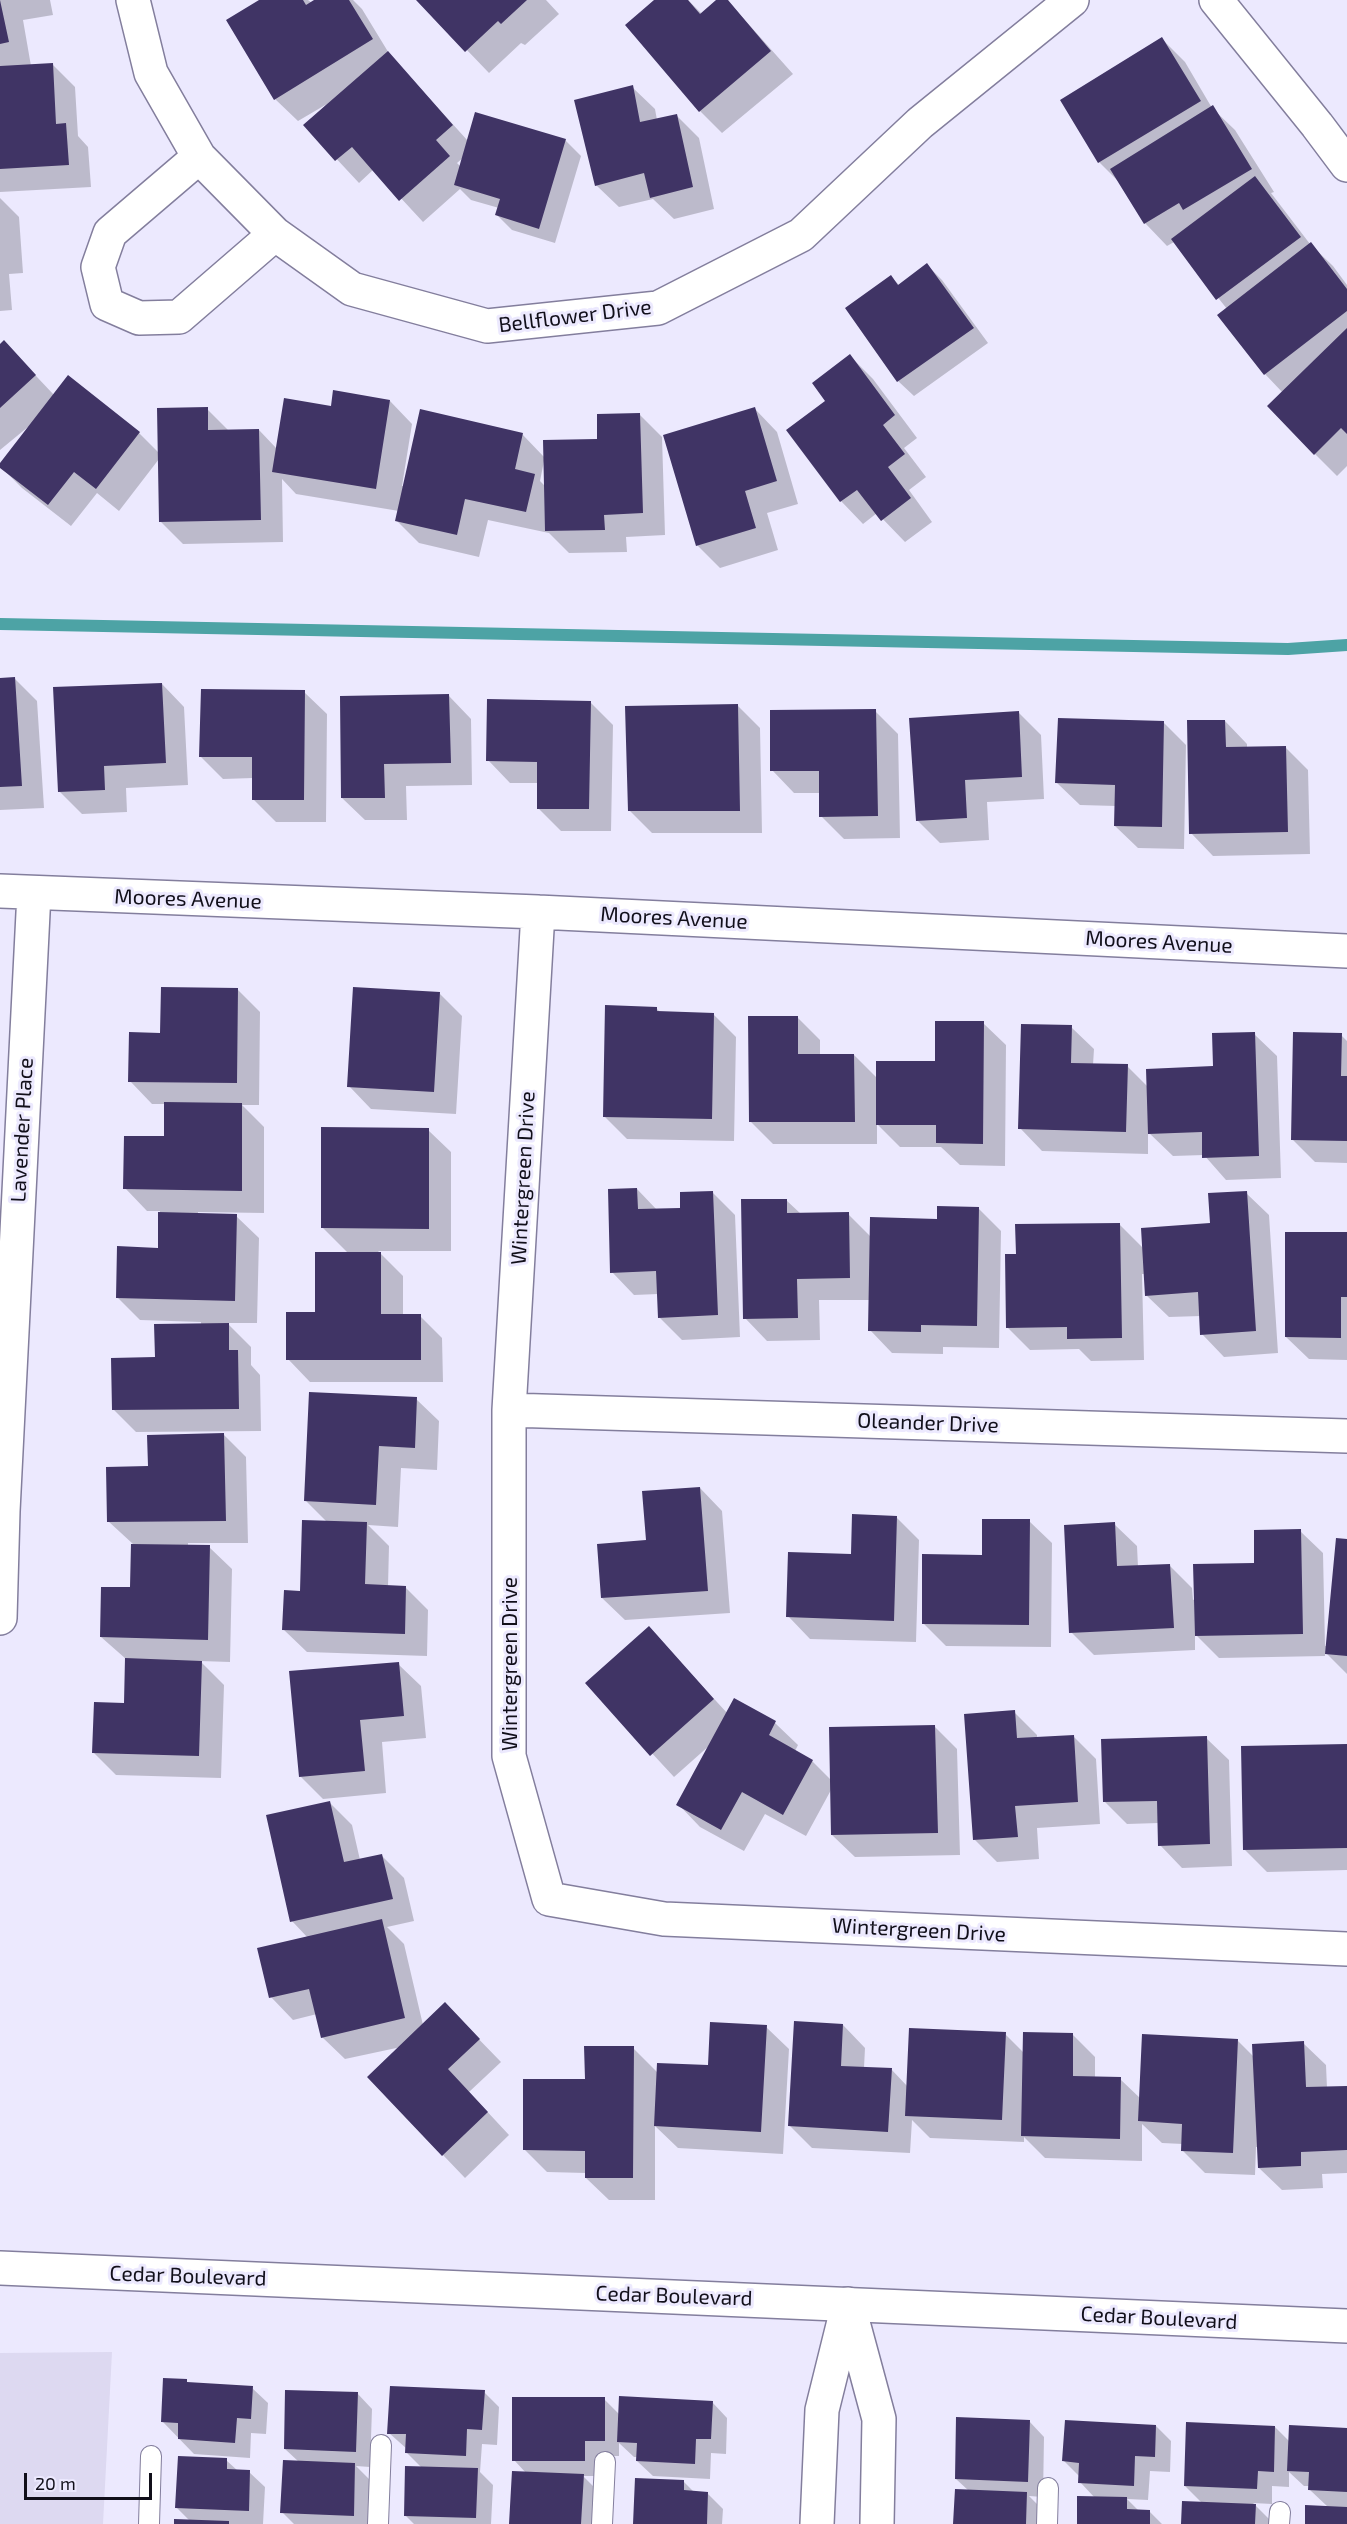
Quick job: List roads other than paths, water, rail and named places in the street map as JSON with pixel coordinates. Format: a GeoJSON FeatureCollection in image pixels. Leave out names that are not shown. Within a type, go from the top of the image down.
{"type":"FeatureCollection","features":[{"type":"Feature","properties":{"kind":"street","name":"Bellflower Drive"},"geometry":{"type":"LineString","coordinates":[[134,0],[151,73],[199,157],[275,234],[352,289],[487,326],[658,308],[801,235],[920,123],[1072,0]]}},
{"type":"Feature","properties":{"kind":"street"},"geometry":{"type":"LineString","coordinates":[[1215,0],[1317,124],[1347,165]]}},
{"type":"Feature","properties":{"kind":"street"},"geometry":{"type":"LineString","coordinates":[[199,157],[110,233],[98,267],[107,304],[139,318],[179,317],[275,234]]}},
{"type":"Feature","properties":{"kind":"street","name":"Moores Avenue"},"geometry":{"type":"LineString","coordinates":[[0,891],[537,912],[1347,951]]}},
{"type":"Feature","properties":{"kind":"street","name":"Lavender Place"},"geometry":{"type":"LineString","coordinates":[[0,1618],[2,1511],[34,893]]}},
{"type":"Feature","properties":{"kind":"street","name":"Wintergreen Drive"},"geometry":{"type":"LineString","coordinates":[[537,912],[510,1410],[509,1756],[549,1899],[664,1919],[1347,1949]]}},
{"type":"Feature","properties":{"kind":"street","name":"Oleander Drive"},"geometry":{"type":"LineString","coordinates":[[510,1410],[1347,1436]]}},
{"type":"Feature","properties":{"kind":"street","name":"Cedar Boulevard"},"geometry":{"type":"LineString","coordinates":[[0,2268],[1347,2326]]}},
{"type":"Feature","properties":{"kind":"street"},"geometry":{"type":"LineString","coordinates":[[817,2524],[822,2410],[848,2304]]}},
{"type":"Feature","properties":{"kind":"street"},"geometry":{"type":"LineString","coordinates":[[848,2304],[879,2419],[877,2524]]}},
{"type":"Feature","properties":{"kind":"lane"},"geometry":{"type":"LineString","coordinates":[[378,2524],[381,2445]]}},
{"type":"Feature","properties":{"kind":"lane"},"geometry":{"type":"LineString","coordinates":[[149,2524],[151,2456]]}},
{"type":"Feature","properties":{"kind":"lane"},"geometry":{"type":"LineString","coordinates":[[602,2524],[605,2462]]}},
{"type":"Feature","properties":{"kind":"lane"},"geometry":{"type":"LineString","coordinates":[[1047,2524],[1048,2488]]}},
{"type":"Feature","properties":{"kind":"waterway"},"geometry":{"type":"LineString","coordinates":[[0,624],[1288,649],[1347,645]]}}]}
